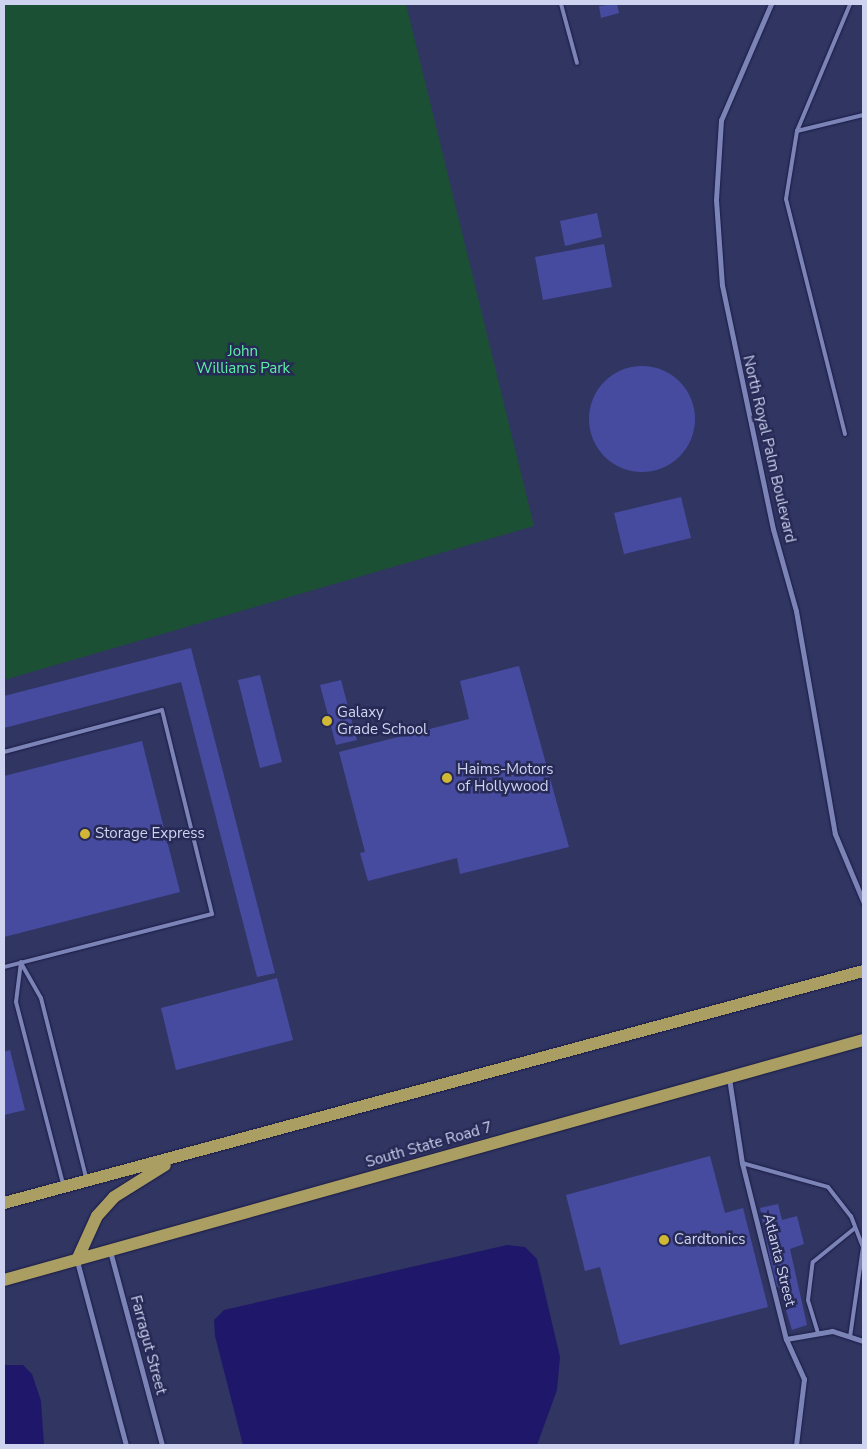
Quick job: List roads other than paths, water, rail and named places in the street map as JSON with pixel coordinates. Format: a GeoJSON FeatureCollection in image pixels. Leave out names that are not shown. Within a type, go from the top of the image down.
{"type":"FeatureCollection","features":[{"type":"Feature","properties":{"kind":"main road"},"geometry":{"type":"LineString","coordinates":[[4,1203],[863,971]]}},
{"type":"Feature","properties":{"kind":"main road","name":"South State Road 7"},"geometry":{"type":"LineString","coordinates":[[4,1280],[863,1040]]}},
{"type":"Feature","properties":{"kind":"main road"},"geometry":{"type":"LineString","coordinates":[[77,1260],[86,1235],[114,1197],[175,1158]]}},
{"type":"Feature","properties":{"kind":"street","name":"North Royal Palm Boulevard"},"geometry":{"type":"LineString","coordinates":[[771,4],[721,120],[716,200],[722,285],[773,530],[796,611],[835,834],[863,901]]}},
{"type":"Feature","properties":{"kind":"street","name":"Atlanta Street"},"geometry":{"type":"LineString","coordinates":[[729,1077],[742,1163],[786,1339],[804,1380],[796,1445]]}},
{"type":"Feature","properties":{"kind":"street","name":"Farragut Street"},"geometry":{"type":"LineString","coordinates":[[110,1251],[162,1445]]}},
{"type":"Feature","properties":{"kind":"street"},"geometry":{"type":"LineString","coordinates":[[77,1260],[126,1445]]}},
{"type":"Feature","properties":{"kind":"street"},"geometry":{"type":"LineString","coordinates":[[786,1339],[832,1331],[863,1341]]}},
{"type":"Feature","properties":{"kind":"lane"},"geometry":{"type":"LineString","coordinates":[[561,4],[577,63]]}},
{"type":"Feature","properties":{"kind":"lane"},"geometry":{"type":"LineString","coordinates":[[845,434],[786,199],[797,132],[850,4]]}},
{"type":"Feature","properties":{"kind":"lane"},"geometry":{"type":"LineString","coordinates":[[797,132],[863,116]]}},
{"type":"Feature","properties":{"kind":"lane"},"geometry":{"type":"LineString","coordinates":[[4,752],[162,710],[212,914],[4,967]]}},
{"type":"Feature","properties":{"kind":"lane"},"geometry":{"type":"LineString","coordinates":[[21,962],[41,998],[87,1182]]}},
{"type":"Feature","properties":{"kind":"lane"},"geometry":{"type":"LineString","coordinates":[[21,962],[16,1002],[64,1187]]}},
{"type":"Feature","properties":{"kind":"lane"},"geometry":{"type":"LineString","coordinates":[[742,1163],[828,1187],[855,1228],[863,1247],[850,1337]]}},
{"type":"Feature","properties":{"kind":"lane"},"geometry":{"type":"LineString","coordinates":[[818,1333],[808,1300],[812,1262],[855,1228]]}},
{"type":"Feature","properties":{"kind":"place","name":"Galaxy Grade School"},"geometry":{"type":"Point","coordinates":[327,721]}},
{"type":"Feature","properties":{"kind":"place","name":"Haims-Motors of Hollywood"},"geometry":{"type":"Point","coordinates":[447,778]}},
{"type":"Feature","properties":{"kind":"place","name":"Storage Express"},"geometry":{"type":"Point","coordinates":[85,834]}},
{"type":"Feature","properties":{"kind":"place","name":"Cardtonics"},"geometry":{"type":"Point","coordinates":[664,1240]}},
{"type":"Feature","properties":{"kind":"park label","name":"John Williams Park"},"geometry":{"type":"Point","coordinates":[243,360]}}]}
